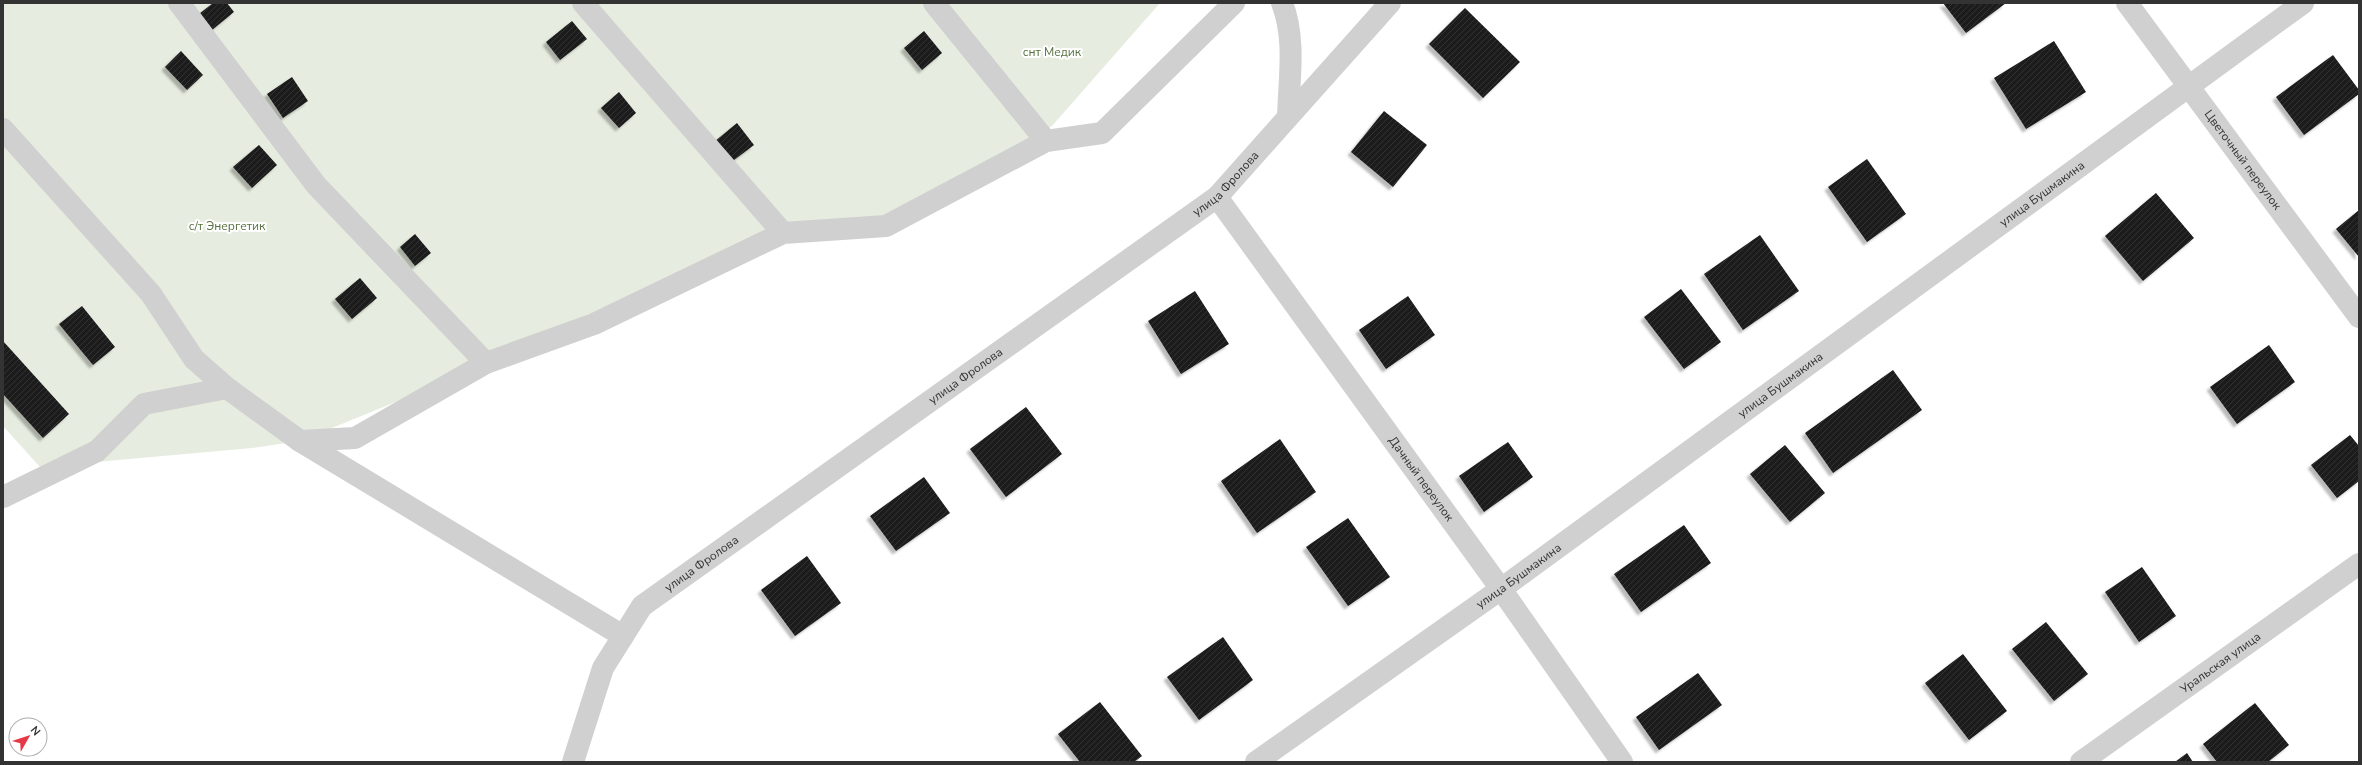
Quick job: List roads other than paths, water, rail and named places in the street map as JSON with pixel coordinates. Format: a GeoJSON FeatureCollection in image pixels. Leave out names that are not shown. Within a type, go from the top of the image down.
{"type":"FeatureCollection","features":[{"type":"Feature","properties":{"kind":"street"},"geometry":{"type":"LineString","coordinates":[[179,3],[316,185],[486,363]]}},
{"type":"Feature","properties":{"kind":"street"},"geometry":{"type":"LineString","coordinates":[[583,3],[783,233]]}},
{"type":"Feature","properties":{"kind":"street"},"geometry":{"type":"LineString","coordinates":[[934,3],[1046,141]]}},
{"type":"Feature","properties":{"kind":"street"},"geometry":{"type":"LineString","coordinates":[[300,441],[355,438],[486,363],[594,324],[783,233],[886,226],[1046,141],[1102,133],[1234,3]]}},
{"type":"Feature","properties":{"kind":"street"},"geometry":{"type":"LineString","coordinates":[[1282,3],[1287,15],[1291,49],[1288,117]]}},
{"type":"Feature","properties":{"kind":"street","name":"улица Фролова"},"geometry":{"type":"LineString","coordinates":[[573,762],[603,668],[642,606],[1217,197],[1390,3]]}},
{"type":"Feature","properties":{"kind":"street","name":"Цветочный переулок"},"geometry":{"type":"LineString","coordinates":[[2127,3],[2359,317]]}},
{"type":"Feature","properties":{"kind":"street","name":"улица Бушмакина"},"geometry":{"type":"LineString","coordinates":[[1256,762],[1501,589],[2189,88],[2303,3]]}},
{"type":"Feature","properties":{"kind":"street"},"geometry":{"type":"LineString","coordinates":[[3,129],[151,294],[194,359],[228,388],[300,441],[623,636]]}},
{"type":"Feature","properties":{"kind":"street","name":"Дачный переулок"},"geometry":{"type":"LineString","coordinates":[[1217,197],[1501,589],[1622,762]]}},
{"type":"Feature","properties":{"kind":"street"},"geometry":{"type":"LineString","coordinates":[[3,497],[97,451],[144,404],[228,388]]}},
{"type":"Feature","properties":{"kind":"street","name":"Уральская улица"},"geometry":{"type":"LineString","coordinates":[[2081,762],[2359,564]]}},
{"type":"Feature","properties":{"kind":"park label","name":"снт Медик"},"geometry":{"type":"Point","coordinates":[1052,52]}},
{"type":"Feature","properties":{"kind":"park label","name":"с/т Энергетик"},"geometry":{"type":"Point","coordinates":[227,226]}}]}
